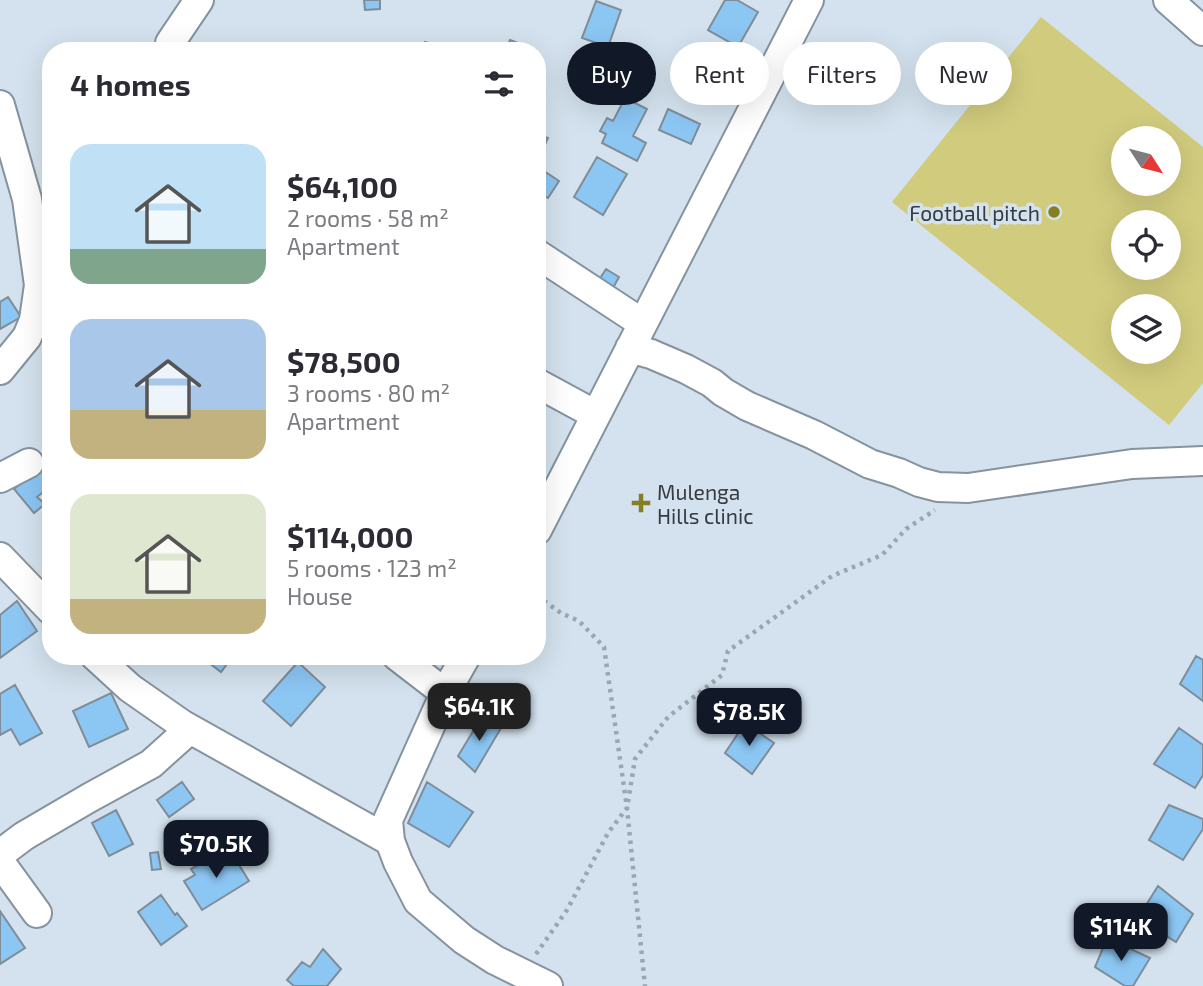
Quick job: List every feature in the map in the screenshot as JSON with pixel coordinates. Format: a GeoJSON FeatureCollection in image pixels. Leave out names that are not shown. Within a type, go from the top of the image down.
{"type":"FeatureCollection","features":[{"type":"Feature","properties":{"kind":"street"},"geometry":{"type":"LineString","coordinates":[[171,42],[200,0]]}},
{"type":"Feature","properties":{"kind":"street"},"geometry":{"type":"LineString","coordinates":[[546,512],[809,0]]}},
{"type":"Feature","properties":{"kind":"street"},"geometry":{"type":"LineString","coordinates":[[1168,0],[1203,30]]}},
{"type":"Feature","properties":{"kind":"street"},"geometry":{"type":"LineString","coordinates":[[0,105],[27,199],[39,285],[34,320],[27,337],[0,370]]}},
{"type":"Feature","properties":{"kind":"street"},"geometry":{"type":"LineString","coordinates":[[546,261],[636,336],[651,354],[712,383],[747,406],[814,435],[870,464],[919,482],[939,487],[968,488],[1132,464],[1203,461]]}},
{"type":"Feature","properties":{"kind":"street"},"geometry":{"type":"LineString","coordinates":[[546,388],[596,415]]}},
{"type":"Feature","properties":{"kind":"street"},"geometry":{"type":"LineString","coordinates":[[0,478],[29,463]]}},
{"type":"Feature","properties":{"kind":"street"},"geometry":{"type":"LineString","coordinates":[[0,556],[42,600]]}},
{"type":"Feature","properties":{"kind":"street"},"geometry":{"type":"LineString","coordinates":[[105,665],[130,688],[190,729],[390,841]]}},
{"type":"Feature","properties":{"kind":"street"},"geometry":{"type":"LineString","coordinates":[[409,665],[445,693]]}},
{"type":"Feature","properties":{"kind":"street"},"geometry":{"type":"LineString","coordinates":[[461,665],[445,693],[388,820],[390,841],[418,901],[464,940],[534,983]]}},
{"type":"Feature","properties":{"kind":"street"},"geometry":{"type":"LineString","coordinates":[[0,855],[24,836],[151,764],[190,729]]}},
{"type":"Feature","properties":{"kind":"street"},"geometry":{"type":"LineString","coordinates":[[0,862],[37,913]]}},
{"type":"Feature","properties":{"kind":"path"},"geometry":{"type":"LineString","coordinates":[[534,983],[530,963],[567,909],[608,833],[627,808],[635,759],[668,717],[722,675],[727,651],[832,576],[882,555],[906,529],[968,488]]}},
{"type":"Feature","properties":{"kind":"path"},"geometry":{"type":"LineString","coordinates":[[546,602],[579,621],[604,647],[627,808],[645,986]]}},
{"type":"Feature","properties":{"kind":"shaded area","name":"Football pitch"},"geometry":{"type":"Polygon","coordinates":[[[1041,17],[1177,126],[1111,126],[1111,196],[1181,196],[1181,129],[1203,147],[1203,383],[1169,425],[892,202],[970,105],[1012,105],[1012,53],[1041,17]]]}},
{"type":"Feature","properties":{"kind":"building"},"geometry":{"type":"Polygon","coordinates":[[[364,0],[380,0],[380,9],[365,10],[364,0]]]}},
{"type":"Feature","properties":{"kind":"building"},"geometry":{"type":"Polygon","coordinates":[[[725,0],[737,0],[758,12],[741,42],[729,42],[708,30],[725,0]]]}},
{"type":"Feature","properties":{"kind":"building"},"geometry":{"type":"Polygon","coordinates":[[[596,1],[621,10],[610,42],[594,42],[582,38],[596,1]]]}},
{"type":"Feature","properties":{"kind":"building"},"geometry":{"type":"Polygon","coordinates":[[[621,105],[639,105],[647,109],[633,136],[646,143],[637,161],[602,143],[606,134],[600,131],[607,118],[613,121],[621,105]]]}},
{"type":"Feature","properties":{"kind":"building"},"geometry":{"type":"Polygon","coordinates":[[[668,109],[700,124],[691,144],[659,130],[668,109]]]}},
{"type":"Feature","properties":{"kind":"building"},"geometry":{"type":"Polygon","coordinates":[[[597,157],[627,174],[603,215],[574,197],[597,157]]]}},
{"type":"Feature","properties":{"kind":"building"},"geometry":{"type":"Polygon","coordinates":[[[546,172],[559,181],[548,198],[546,197],[546,172]]]}},
{"type":"Feature","properties":{"kind":"building"},"geometry":{"type":"Polygon","coordinates":[[[606,269],[619,277],[613,288],[599,280],[606,269]]]}},
{"type":"Feature","properties":{"kind":"building"},"geometry":{"type":"Polygon","coordinates":[[[8,297],[21,317],[0,329],[0,302],[8,297]]]}},
{"type":"Feature","properties":{"kind":"building"},"geometry":{"type":"Polygon","coordinates":[[[42,467],[42,493],[37,497],[42,501],[42,506],[34,513],[14,489],[42,467]]]}},
{"type":"Feature","properties":{"kind":"building"},"geometry":{"type":"Polygon","coordinates":[[[17,601],[37,631],[0,658],[0,615],[17,601]]]}},
{"type":"Feature","properties":{"kind":"building"},"geometry":{"type":"Polygon","coordinates":[[[1196,656],[1203,660],[1203,701],[1180,684],[1196,656]]]}},
{"type":"Feature","properties":{"kind":"building"},"geometry":{"type":"Polygon","coordinates":[[[212,665],[226,665],[221,672],[212,665]]]}},
{"type":"Feature","properties":{"kind":"building"},"geometry":{"type":"Polygon","coordinates":[[[295,665],[301,665],[325,687],[291,726],[263,701],[295,665]]]}},
{"type":"Feature","properties":{"kind":"building"},"geometry":{"type":"Polygon","coordinates":[[[15,685],[42,733],[20,745],[11,729],[0,735],[0,694],[15,685]]]}},
{"type":"Feature","properties":{"kind":"building"},"geometry":{"type":"Polygon","coordinates":[[[111,693],[128,729],[89,747],[73,711],[111,693]]]}},
{"type":"Feature","properties":{"kind":"building"},"geometry":{"type":"Polygon","coordinates":[[[483,715],[501,728],[475,772],[458,756],[483,715]]]}},
{"type":"Feature","properties":{"kind":"building"},"geometry":{"type":"Polygon","coordinates":[[[745,723],[774,743],[752,774],[725,753],[745,723]]]}},
{"type":"Feature","properties":{"kind":"building"},"geometry":{"type":"Polygon","coordinates":[[[1179,728],[1203,745],[1203,775],[1195,788],[1154,764],[1179,728]]]}},
{"type":"Feature","properties":{"kind":"building"},"geometry":{"type":"Polygon","coordinates":[[[182,782],[194,799],[169,817],[157,800],[182,782]]]}},
{"type":"Feature","properties":{"kind":"building"},"geometry":{"type":"Polygon","coordinates":[[[427,782],[473,812],[449,847],[408,823],[427,782]]]}},
{"type":"Feature","properties":{"kind":"building"},"geometry":{"type":"Polygon","coordinates":[[[1169,805],[1203,819],[1203,829],[1183,860],[1149,840],[1169,805]]]}},
{"type":"Feature","properties":{"kind":"building"},"geometry":{"type":"Polygon","coordinates":[[[116,810],[133,844],[109,856],[92,823],[116,810]]]}},
{"type":"Feature","properties":{"kind":"building"},"geometry":{"type":"Polygon","coordinates":[[[158,852],[161,869],[152,870],[150,853],[158,852]]]}},
{"type":"Feature","properties":{"kind":"building"},"geometry":{"type":"Polygon","coordinates":[[[231,852],[249,881],[202,910],[184,881],[195,875],[191,869],[210,858],[213,863],[231,852]]]}},
{"type":"Feature","properties":{"kind":"building"},"geometry":{"type":"Polygon","coordinates":[[[1158,886],[1193,914],[1176,942],[1138,918],[1158,886]]]}},
{"type":"Feature","properties":{"kind":"building"},"geometry":{"type":"Polygon","coordinates":[[[161,895],[175,915],[177,913],[187,926],[161,945],[138,912],[161,895]]]}},
{"type":"Feature","properties":{"kind":"building"},"geometry":{"type":"Polygon","coordinates":[[[0,911],[25,948],[0,964],[0,911]]]}},
{"type":"Feature","properties":{"kind":"building"},"geometry":{"type":"Polygon","coordinates":[[[1107,938],[1150,958],[1133,986],[1125,986],[1095,967],[1107,938]]]}},
{"type":"Feature","properties":{"kind":"building"},"geometry":{"type":"Polygon","coordinates":[[[323,949],[341,969],[327,986],[294,986],[287,980],[302,962],[310,967],[323,949]]]}},
{"type":"Feature","properties":{"kind":"place","name":"Football pitch"},"geometry":{"type":"Point","coordinates":[1054,212]}},
{"type":"Feature","properties":{"kind":"place","name":"Mulenga Hills clinic"},"geometry":{"type":"Point","coordinates":[641,503]}}]}
